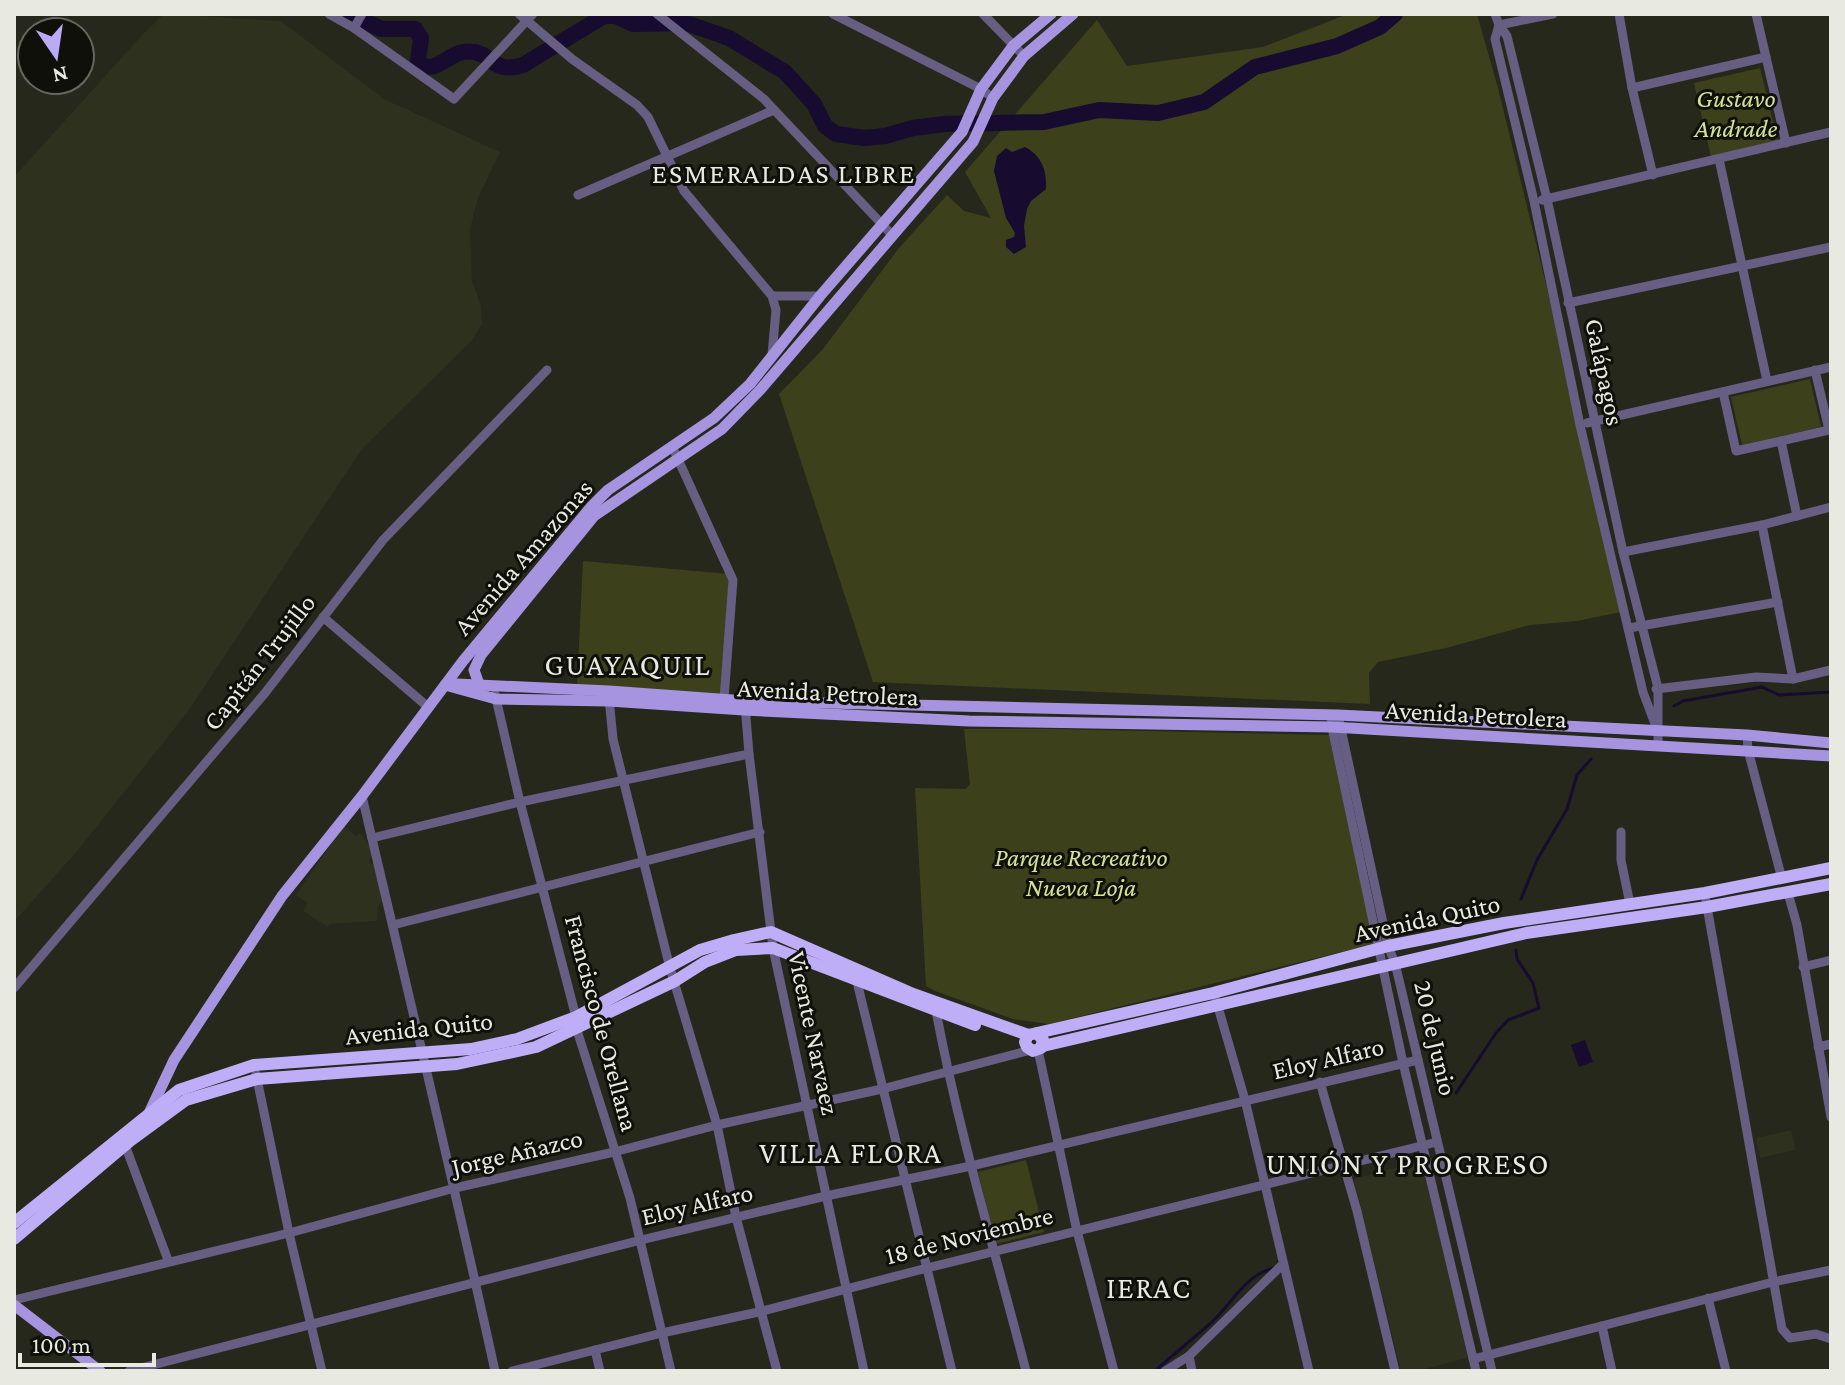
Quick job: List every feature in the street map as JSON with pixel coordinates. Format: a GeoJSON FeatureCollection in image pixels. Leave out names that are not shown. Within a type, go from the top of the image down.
{"type":"FeatureCollection","features":[{"type":"Feature","properties":{"kind":"highway","name":"Avenida Quito"},"geometry":{"type":"LineString","coordinates":[[1215,999],[1384,947],[1519,921],[1705,893],[1831,868]]}},
{"type":"Feature","properties":{"kind":"highway","name":"Avenida Quito"},"geometry":{"type":"LineString","coordinates":[[672,974],[700,950],[771,932],[936,1011],[1034,1043],[1215,999],[1526,933],[1707,907],[1831,884]]}},
{"type":"Feature","properties":{"kind":"highway","name":"Avenida Quito"},"geometry":{"type":"LineString","coordinates":[[14,1239],[125,1145],[186,1100],[257,1079],[423,1059],[517,1039],[576,1022],[672,974],[736,950],[773,948],[921,997],[1034,1043]]}},
{"type":"Feature","properties":{"kind":"highway","name":"Avenida Quito"},"geometry":{"type":"LineString","coordinates":[[14,1223],[179,1090],[254,1065],[423,1059]]}},
{"type":"Feature","properties":{"kind":"main road","name":"Avenida Amazonas"},"geometry":{"type":"LineString","coordinates":[[150,1111],[174,1060],[282,896],[445,685],[591,507],[608,490],[714,418],[771,360],[820,296],[962,132],[979,94],[1013,46],[1051,14]]}},
{"type":"Feature","properties":{"kind":"main road","name":"Avenida Amazonas"},"geometry":{"type":"LineString","coordinates":[[479,684],[474,670],[481,655],[594,516],[722,429],[760,390],[973,142],[991,103],[1024,56],[1073,14]]}},
{"type":"Feature","properties":{"kind":"main road","name":"Avenida Petrolera"},"geometry":{"type":"LineString","coordinates":[[445,685],[479,684],[969,721],[1335,722],[1658,731],[1831,743]]}},
{"type":"Feature","properties":{"kind":"main road","name":"Avenida Petrolera"},"geometry":{"type":"LineString","coordinates":[[445,685],[496,699],[609,696],[724,699],[745,706]]}},
{"type":"Feature","properties":{"kind":"main road","name":"Avenida Petrolera"},"geometry":{"type":"LineString","coordinates":[[1335,722],[1831,756]]}},
{"type":"Feature","properties":{"kind":"main road"},"geometry":{"type":"LineString","coordinates":[[14,1302],[100,1371]]}},
{"type":"Feature","properties":{"kind":"street"},"geometry":{"type":"LineString","coordinates":[[329,14],[358,22],[454,99],[489,64],[527,16],[572,59],[637,105],[653,122],[692,203],[772,296],[776,310],[771,360]]}},
{"type":"Feature","properties":{"kind":"street"},"geometry":{"type":"LineString","coordinates":[[657,14],[774,110],[893,236]]}},
{"type":"Feature","properties":{"kind":"street"},"geometry":{"type":"LineString","coordinates":[[833,14],[991,103]]}},
{"type":"Feature","properties":{"kind":"street"},"geometry":{"type":"LineString","coordinates":[[983,14],[1024,56]]}},
{"type":"Feature","properties":{"kind":"street","name":"Galápagos"},"geometry":{"type":"LineString","coordinates":[[1495,14],[1507,36],[1547,199],[1593,422],[1658,688],[1658,746]]}},
{"type":"Feature","properties":{"kind":"street"},"geometry":{"type":"LineString","coordinates":[[1499,25],[1553,14]]}},
{"type":"Feature","properties":{"kind":"street"},"geometry":{"type":"LineString","coordinates":[[1619,14],[1632,88],[1653,175]]}},
{"type":"Feature","properties":{"kind":"street"},"geometry":{"type":"LineString","coordinates":[[1756,14],[1786,143]]}},
{"type":"Feature","properties":{"kind":"street","name":"Galápagos"},"geometry":{"type":"LineString","coordinates":[[1499,25],[1495,39],[1534,201],[1580,425],[1643,692],[1658,731]]}},
{"type":"Feature","properties":{"kind":"street"},"geometry":{"type":"LineString","coordinates":[[1632,88],[1766,57]]}},
{"type":"Feature","properties":{"kind":"street"},"geometry":{"type":"LineString","coordinates":[[578,195],[774,110]]}},
{"type":"Feature","properties":{"kind":"street"},"geometry":{"type":"LineString","coordinates":[[1534,201],[1831,132]]}},
{"type":"Feature","properties":{"kind":"street"},"geometry":{"type":"LineString","coordinates":[[1719,159],[1767,381]]}},
{"type":"Feature","properties":{"kind":"street"},"geometry":{"type":"LineString","coordinates":[[1568,303],[1831,247]]}},
{"type":"Feature","properties":{"kind":"street"},"geometry":{"type":"LineString","coordinates":[[772,296],[820,296]]}},
{"type":"Feature","properties":{"kind":"street"},"geometry":{"type":"LineString","coordinates":[[1580,425],[1831,367]]}},
{"type":"Feature","properties":{"kind":"street","name":"Capitán Trujillo"},"geometry":{"type":"LineString","coordinates":[[14,988],[209,760],[383,540],[547,370]]}},
{"type":"Feature","properties":{"kind":"street"},"geometry":{"type":"LineString","coordinates":[[1723,392],[1736,451],[1829,430],[1815,370]]}},
{"type":"Feature","properties":{"kind":"street"},"geometry":{"type":"LineString","coordinates":[[1781,441],[1797,516]]}},
{"type":"Feature","properties":{"kind":"street"},"geometry":{"type":"LineString","coordinates":[[672,446],[733,580],[724,699]]}},
{"type":"Feature","properties":{"kind":"street"},"geometry":{"type":"LineString","coordinates":[[1623,552],[1762,525],[1831,507]]}},
{"type":"Feature","properties":{"kind":"street"},"geometry":{"type":"LineString","coordinates":[[1762,525],[1793,679]]}},
{"type":"Feature","properties":{"kind":"street"},"geometry":{"type":"LineString","coordinates":[[1629,628],[1778,602]]}},
{"type":"Feature","properties":{"kind":"street"},"geometry":{"type":"LineString","coordinates":[[323,617],[428,707]]}},
{"type":"Feature","properties":{"kind":"street"},"geometry":{"type":"LineString","coordinates":[[1643,692],[1756,677],[1793,679],[1831,670]]}},
{"type":"Feature","properties":{"kind":"street","name":"Francisco de Orellana"},"geometry":{"type":"LineString","coordinates":[[492,686],[576,1022],[641,1240],[671,1371]]}},
{"type":"Feature","properties":{"kind":"street"},"geometry":{"type":"LineString","coordinates":[[609,696],[613,739],[672,974],[717,1125],[736,1217],[777,1371]]}},
{"type":"Feature","properties":{"kind":"street","name":"Vicente Narvaez"},"geometry":{"type":"LineString","coordinates":[[745,706],[773,948],[864,1371]]}},
{"type":"Feature","properties":{"kind":"street","name":"20 de Junio"},"geometry":{"type":"LineString","coordinates":[[1335,722],[1384,947],[1418,1060],[1492,1371]]}},
{"type":"Feature","properties":{"kind":"street"},"geometry":{"type":"LineString","coordinates":[[1747,735],[1748,750],[1782,879]]}},
{"type":"Feature","properties":{"kind":"street"},"geometry":{"type":"LineString","coordinates":[[372,838],[520,802],[749,754]]}},
{"type":"Feature","properties":{"kind":"street"},"geometry":{"type":"LineString","coordinates":[[362,796],[495,1371]]}},
{"type":"Feature","properties":{"kind":"street"},"geometry":{"type":"LineString","coordinates":[[393,925],[760,832]]}},
{"type":"Feature","properties":{"kind":"street"},"geometry":{"type":"LineString","coordinates":[[1621,832],[1621,860],[1630,904]]}},
{"type":"Feature","properties":{"kind":"street"},"geometry":{"type":"LineString","coordinates":[[1705,893],[1782,1329],[1790,1338],[1816,1334],[1831,1339]]}},
{"type":"Feature","properties":{"kind":"street"},"geometry":{"type":"LineString","coordinates":[[1788,893],[1797,925],[1831,1117]]}},
{"type":"Feature","properties":{"kind":"street"},"geometry":{"type":"LineString","coordinates":[[1803,967],[1831,960]]}},
{"type":"Feature","properties":{"kind":"street","name":"20 de Junio"},"geometry":{"type":"LineString","coordinates":[[1390,964],[1403,1063],[1476,1371]]}},
{"type":"Feature","properties":{"kind":"street"},"geometry":{"type":"LineString","coordinates":[[860,977],[882,1089],[952,1371]]}},
{"type":"Feature","properties":{"kind":"street"},"geometry":{"type":"LineString","coordinates":[[1215,999],[1245,1100],[1309,1371]]}},
{"type":"Feature","properties":{"kind":"street"},"geometry":{"type":"LineString","coordinates":[[936,1011],[971,1166],[1026,1371]]}},
{"type":"Feature","properties":{"kind":"street"},"geometry":{"type":"LineString","coordinates":[[1034,1043],[1077,1231],[1114,1371]]}},
{"type":"Feature","properties":{"kind":"street","name":"Jorge Añazco"},"geometry":{"type":"LineString","coordinates":[[14,1302],[455,1188],[948,1073],[1034,1043]]}},
{"type":"Feature","properties":{"kind":"street"},"geometry":{"type":"LineString","coordinates":[[1818,1047],[1831,1044]]}},
{"type":"Feature","properties":{"kind":"street","name":"Eloy Alfaro"},"geometry":{"type":"LineString","coordinates":[[129,1371],[736,1217],[971,1166],[1418,1060]]}},
{"type":"Feature","properties":{"kind":"street"},"geometry":{"type":"LineString","coordinates":[[254,1065],[322,1371]]}},
{"type":"Feature","properties":{"kind":"street"},"geometry":{"type":"LineString","coordinates":[[1320,1082],[1395,1371]]}},
{"type":"Feature","properties":{"kind":"street","name":"18 de Noviembre"},"geometry":{"type":"LineString","coordinates":[[512,1371],[1437,1142]]}},
{"type":"Feature","properties":{"kind":"street"},"geometry":{"type":"LineString","coordinates":[[125,1145],[168,1260]]}},
{"type":"Feature","properties":{"kind":"street"},"geometry":{"type":"LineString","coordinates":[[1165,1371],[1189,1356],[1283,1264]]}},
{"type":"Feature","properties":{"kind":"street"},"geometry":{"type":"LineString","coordinates":[[1473,1359],[1708,1298],[1831,1270]]}},
{"type":"Feature","properties":{"kind":"street"},"geometry":{"type":"LineString","coordinates":[[1708,1298],[1726,1371]]}},
{"type":"Feature","properties":{"kind":"street"},"geometry":{"type":"LineString","coordinates":[[1602,1326],[1612,1371]]}},
{"type":"Feature","properties":{"kind":"street"},"geometry":{"type":"LineString","coordinates":[[595,1350],[600,1371]]}},
{"type":"Feature","properties":{"kind":"street"},"geometry":{"type":"LineString","coordinates":[[1189,1356],[1192,1371]]}},
{"type":"Feature","properties":{"kind":"shaded area"},"geometry":{"type":"Polygon","coordinates":[[[164,14],[281,21],[384,99],[500,152],[478,198],[470,229],[472,281],[481,306],[482,324],[472,340],[362,449],[189,710],[79,849],[14,922],[14,177],[87,96],[96,96],[96,86],[164,14]]]}},
{"type":"Feature","properties":{"kind":"shaded area"},"geometry":{"type":"Polygon","coordinates":[[[1025,147],[1036,155],[1042,165],[1046,189],[1031,201],[1027,209],[1024,226],[1026,247],[1014,254],[1006,247],[1006,240],[1014,237],[1015,233],[1006,218],[994,171],[997,156],[1006,148],[1012,152],[1025,147]]]}},
{"type":"Feature","properties":{"kind":"shaded area"},"geometry":{"type":"Polygon","coordinates":[[[344,825],[355,836],[360,833],[373,851],[369,862],[374,865],[383,899],[378,907],[377,921],[330,924],[328,927],[303,911],[308,903],[296,895],[344,825]]]}},
{"type":"Feature","properties":{"kind":"shaded area"},"geometry":{"type":"Polygon","coordinates":[[[1585,1040],[1593,1062],[1579,1067],[1571,1045],[1585,1040]]]}},
{"type":"Feature","properties":{"kind":"shaded area"},"geometry":{"type":"Polygon","coordinates":[[[1791,1130],[1796,1150],[1760,1158],[1756,1138],[1791,1130]]]}},
{"type":"Feature","properties":{"kind":"shaded area"},"geometry":{"type":"Polygon","coordinates":[[[1423,1160],[1470,1357],[1417,1371],[1401,1371],[1354,1179],[1423,1160]]]}},
{"type":"Feature","properties":{"kind":"green space"},"geometry":{"type":"Polygon","coordinates":[[[1348,14],[1477,14],[1498,88],[1626,611],[1577,621],[1530,625],[1446,648],[1378,662],[1369,673],[1370,704],[873,682],[779,394],[823,349],[899,248],[947,195],[964,211],[991,218],[965,172],[1097,20],[1127,66],[1263,47],[1348,14]]]}},
{"type":"Feature","properties":{"kind":"green space","name":"Gustavo Andrade"},"geometry":{"type":"Polygon","coordinates":[[[1760,68],[1778,142],[1711,157],[1694,83],[1760,68]]]}},
{"type":"Feature","properties":{"kind":"green space"},"geometry":{"type":"Polygon","coordinates":[[[1810,379],[1821,427],[1742,445],[1731,397],[1810,379]]]}},
{"type":"Feature","properties":{"kind":"green space"},"geometry":{"type":"Polygon","coordinates":[[[583,561],[729,574],[722,694],[577,686],[583,561]]]}},
{"type":"Feature","properties":{"kind":"green space","name":"Parque Recreativo Nueva Loja"},"geometry":{"type":"Polygon","coordinates":[[[964,729],[1329,735],[1374,944],[1049,1024],[1013,1019],[935,991],[926,986],[915,788],[965,789],[970,784],[964,729]]]}},
{"type":"Feature","properties":{"kind":"green space"},"geometry":{"type":"Polygon","coordinates":[[[1026,1160],[1044,1232],[996,1244],[978,1172],[1026,1160]]]}},
{"type":"Feature","properties":{"kind":"waterway"},"geometry":{"type":"LineString","coordinates":[[350,14],[381,29],[415,29],[421,38],[418,61],[428,67],[463,52],[480,54],[504,67],[523,65],[604,16],[616,16],[633,24],[686,23],[729,38],[785,72],[814,104],[825,126],[836,134],[864,138],[945,124],[1044,122],[1099,110],[1158,113],[1204,102],[1255,67],[1337,46],[1380,27],[1395,14]]}},
{"type":"Feature","properties":{"kind":"waterway"},"geometry":{"type":"LineString","coordinates":[[1674,706],[1683,701],[1762,687],[1779,695],[1831,692]]}},
{"type":"Feature","properties":{"kind":"waterway"},"geometry":{"type":"LineString","coordinates":[[1521,899],[1537,860],[1567,809],[1577,775],[1591,759]]}},
{"type":"Feature","properties":{"kind":"waterway"},"geometry":{"type":"LineString","coordinates":[[1456,1093],[1508,1020],[1539,1008],[1533,983],[1517,959],[1516,950]]}},
{"type":"Feature","properties":{"kind":"waterway"},"geometry":{"type":"LineString","coordinates":[[1155,1371],[1213,1321],[1255,1276],[1274,1268]]}},
{"type":"Feature","properties":{"kind":"district","name":"ESMERALDAS LIBRE"},"geometry":{"type":"Point","coordinates":[784,173]}},
{"type":"Feature","properties":{"kind":"district","name":"GUAYAQUIL"},"geometry":{"type":"Point","coordinates":[628,665]}},
{"type":"Feature","properties":{"kind":"district","name":"VILLA FLORA"},"geometry":{"type":"Point","coordinates":[851,1153]}},
{"type":"Feature","properties":{"kind":"district","name":"UNIÓN Y PROGRESO"},"geometry":{"type":"Point","coordinates":[1408,1164]}},
{"type":"Feature","properties":{"kind":"district","name":"IERAC"},"geometry":{"type":"Point","coordinates":[1149,1288]}}]}
